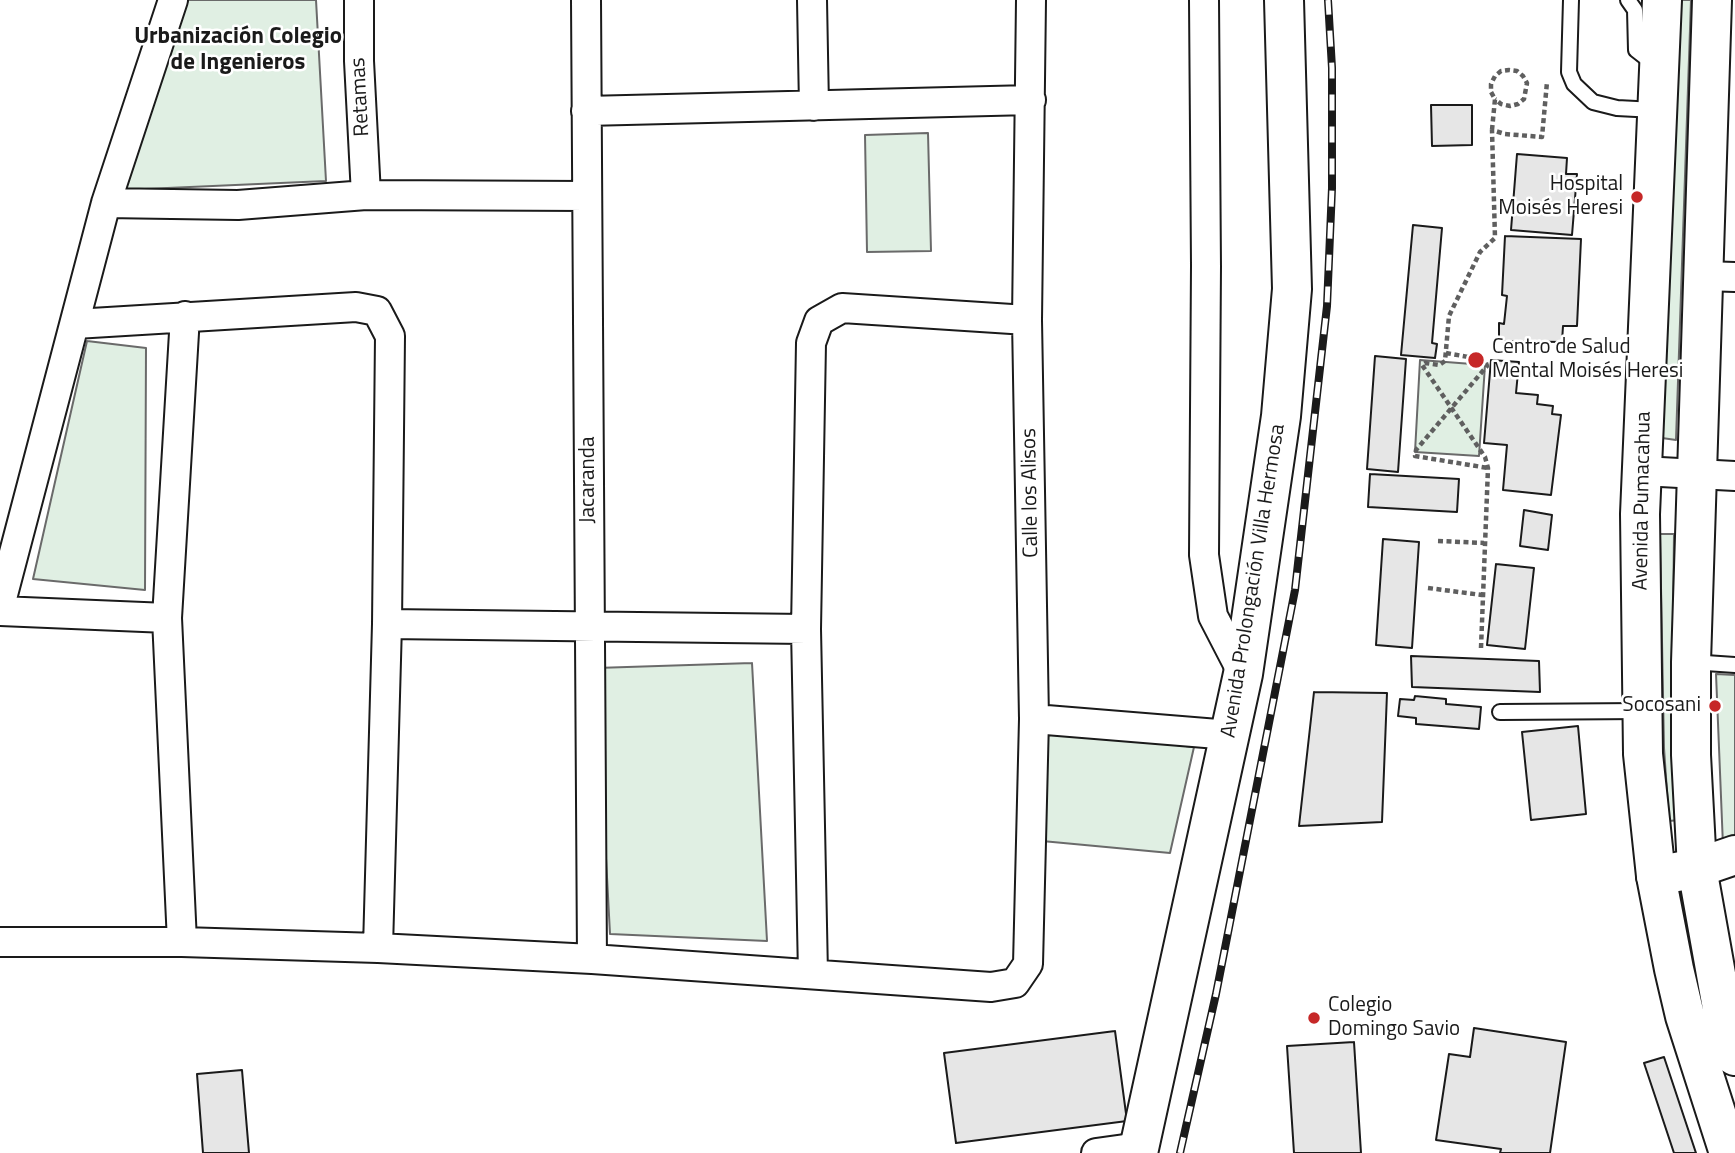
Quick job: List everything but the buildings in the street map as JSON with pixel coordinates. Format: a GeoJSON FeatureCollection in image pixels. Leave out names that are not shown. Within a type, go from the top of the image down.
{"type":"FeatureCollection","features":[{"type":"Feature","properties":{"kind":"main road","name":"Avenida Prolongación Villa Hermosa"},"geometry":{"type":"LineString","coordinates":[[1138,1150],[1243,674],[1281,416],[1292,289],[1284,0]]}},
{"type":"Feature","properties":{"kind":"main road","name":"Avenida Pumacahua"},"geometry":{"type":"LineString","coordinates":[[1662,0],[1640,514],[1643,754],[1656,876],[1674,969],[1685,1016],[1729,1153]]}},
{"type":"Feature","properties":{"kind":"main road"},"geometry":{"type":"LineString","coordinates":[[1712,0],[1722,76],[1719,277],[1697,474],[1691,755],[1697,868],[1721,1007],[1735,1056]]}},
{"type":"Feature","properties":{"kind":"main road"},"geometry":{"type":"LineString","coordinates":[[1656,876],[1697,868],[1735,855]]}},
{"type":"Feature","properties":{"kind":"street"},"geometry":{"type":"LineString","coordinates":[[167,618],[0,608],[106,203],[173,0]]}},
{"type":"Feature","properties":{"kind":"street","name":"Retamas"},"geometry":{"type":"LineString","coordinates":[[359,0],[359,61],[366,195]]}},
{"type":"Feature","properties":{"kind":"street","name":"Jacaranda"},"geometry":{"type":"LineString","coordinates":[[586,0],[592,959]]}},
{"type":"Feature","properties":{"kind":"street"},"geometry":{"type":"LineString","coordinates":[[812,0],[814,106]]}},
{"type":"Feature","properties":{"kind":"street","name":"Calle los Alisos"},"geometry":{"type":"LineString","coordinates":[[813,975],[991,986],[1015,983],[1028,964],[1034,719],[1027,320],[1031,0]]}},
{"type":"Feature","properties":{"kind":"street"},"geometry":{"type":"LineString","coordinates":[[1204,0],[1204,555],[1213,617],[1243,674]]}},
{"type":"Feature","properties":{"kind":"street"},"geometry":{"type":"LineString","coordinates":[[586,111],[1031,100]]}},
{"type":"Feature","properties":{"kind":"street"},"geometry":{"type":"LineString","coordinates":[[106,203],[238,205],[366,195],[587,195]]}},
{"type":"Feature","properties":{"kind":"street"},"geometry":{"type":"LineString","coordinates":[[75,324],[356,307],[377,311],[390,336],[387,624],[377,948]]}},
{"type":"Feature","properties":{"kind":"street"},"geometry":{"type":"LineString","coordinates":[[0,943],[182,942],[377,948],[592,959],[813,975],[806,629],[811,343],[819,321],[842,308],[1027,320]]}},
{"type":"Feature","properties":{"kind":"street"},"geometry":{"type":"LineString","coordinates":[[182,942],[167,618],[185,316]]}},
{"type":"Feature","properties":{"kind":"street"},"geometry":{"type":"LineString","coordinates":[[1642,471],[1735,476]]}},
{"type":"Feature","properties":{"kind":"street"},"geometry":{"type":"LineString","coordinates":[[387,624],[806,629]]}},
{"type":"Feature","properties":{"kind":"street"},"geometry":{"type":"LineString","coordinates":[[1034,719],[1230,735]]}},
{"type":"Feature","properties":{"kind":"street"},"geometry":{"type":"LineString","coordinates":[[1096,1153],[1138,1150]]}},
{"type":"Feature","properties":{"kind":"lane"},"geometry":{"type":"LineString","coordinates":[[1571,0],[1569,72],[1574,84],[1593,102],[1617,108],[1658,110]]}},
{"type":"Feature","properties":{"kind":"lane"},"geometry":{"type":"LineString","coordinates":[[1628,0],[1635,10],[1636,50],[1660,68]]}},
{"type":"Feature","properties":{"kind":"lane"},"geometry":{"type":"LineString","coordinates":[[1691,662],[1735,665]]}},
{"type":"Feature","properties":{"kind":"lane"},"geometry":{"type":"LineString","coordinates":[[1500,712],[1642,711]]}},
{"type":"Feature","properties":{"kind":"path"},"geometry":{"type":"LineString","coordinates":[[1480,648],[1488,468],[1485,457],[1422,368],[1425,363],[1442,364],[1446,354],[1449,316],[1480,252],[1494,241],[1497,234],[1492,130],[1495,99],[1491,84],[1501,71],[1509,69],[1523,76],[1527,91],[1518,104],[1502,104],[1495,99]]}},
{"type":"Feature","properties":{"kind":"path"},"geometry":{"type":"LineString","coordinates":[[1492,130],[1542,137],[1548,75]]}},
{"type":"Feature","properties":{"kind":"path"},"geometry":{"type":"LineString","coordinates":[[1446,354],[1487,362],[1487,369],[1416,450],[1415,456],[1488,468]]}},
{"type":"Feature","properties":{"kind":"path"},"geometry":{"type":"LineString","coordinates":[[1438,541],[1484,543]]}},
{"type":"Feature","properties":{"kind":"path"},"geometry":{"type":"LineString","coordinates":[[1428,588],[1482,595]]}},
{"type":"Feature","properties":{"kind":"green space"},"geometry":{"type":"Polygon","coordinates":[[[188,0],[316,0],[326,181],[122,190],[188,0]]]}},
{"type":"Feature","properties":{"kind":"green space"},"geometry":{"type":"Polygon","coordinates":[[[1678,0],[1691,0],[1676,440],[1662,438],[1678,0]]]}},
{"type":"Feature","properties":{"kind":"green space"},"geometry":{"type":"Polygon","coordinates":[[[928,133],[931,251],[867,252],[865,135],[928,133]]]}},
{"type":"Feature","properties":{"kind":"green space"},"geometry":{"type":"Polygon","coordinates":[[[87,341],[146,348],[145,590],[33,579],[87,341]]]}},
{"type":"Feature","properties":{"kind":"green space"},"geometry":{"type":"Polygon","coordinates":[[[1420,360],[1485,365],[1479,456],[1415,452],[1420,360]]]}},
{"type":"Feature","properties":{"kind":"green space"},"geometry":{"type":"Polygon","coordinates":[[[1660,534],[1674,534],[1672,708],[1679,820],[1669,821],[1664,748],[1660,534]]]}},
{"type":"Feature","properties":{"kind":"green space"},"geometry":{"type":"Polygon","coordinates":[[[752,663],[767,941],[610,934],[596,668],[752,663]]]}},
{"type":"Feature","properties":{"kind":"green space"},"geometry":{"type":"Polygon","coordinates":[[[1716,674],[1735,675],[1735,843],[1723,846],[1716,674]]]}},
{"type":"Feature","properties":{"kind":"green space"},"geometry":{"type":"Polygon","coordinates":[[[1037,729],[1194,747],[1170,853],[1042,841],[1037,729]]]}},
{"type":"Feature","properties":{"kind":"railway"},"geometry":{"type":"LineString","coordinates":[[1180,1153],[1216,994],[1295,590],[1327,306],[1332,188],[1332,68],[1328,0]]}},
{"type":"Feature","properties":{"kind":"place","name":"Hospital Moisés Heresi"},"geometry":{"type":"Point","coordinates":[1637,197]}},
{"type":"Feature","properties":{"kind":"place","name":"Centro de Salud Mental Moisés Heresi"},"geometry":{"type":"Point","coordinates":[1476,360]}},
{"type":"Feature","properties":{"kind":"place","name":"Socosani"},"geometry":{"type":"Point","coordinates":[1715,706]}},
{"type":"Feature","properties":{"kind":"place","name":"Colegio Domingo Savio"},"geometry":{"type":"Point","coordinates":[1314,1018]}},
{"type":"Feature","properties":{"kind":"district","name":"Urbanización Colegio de Ingenieros"},"geometry":{"type":"Point","coordinates":[238,50]}}]}
